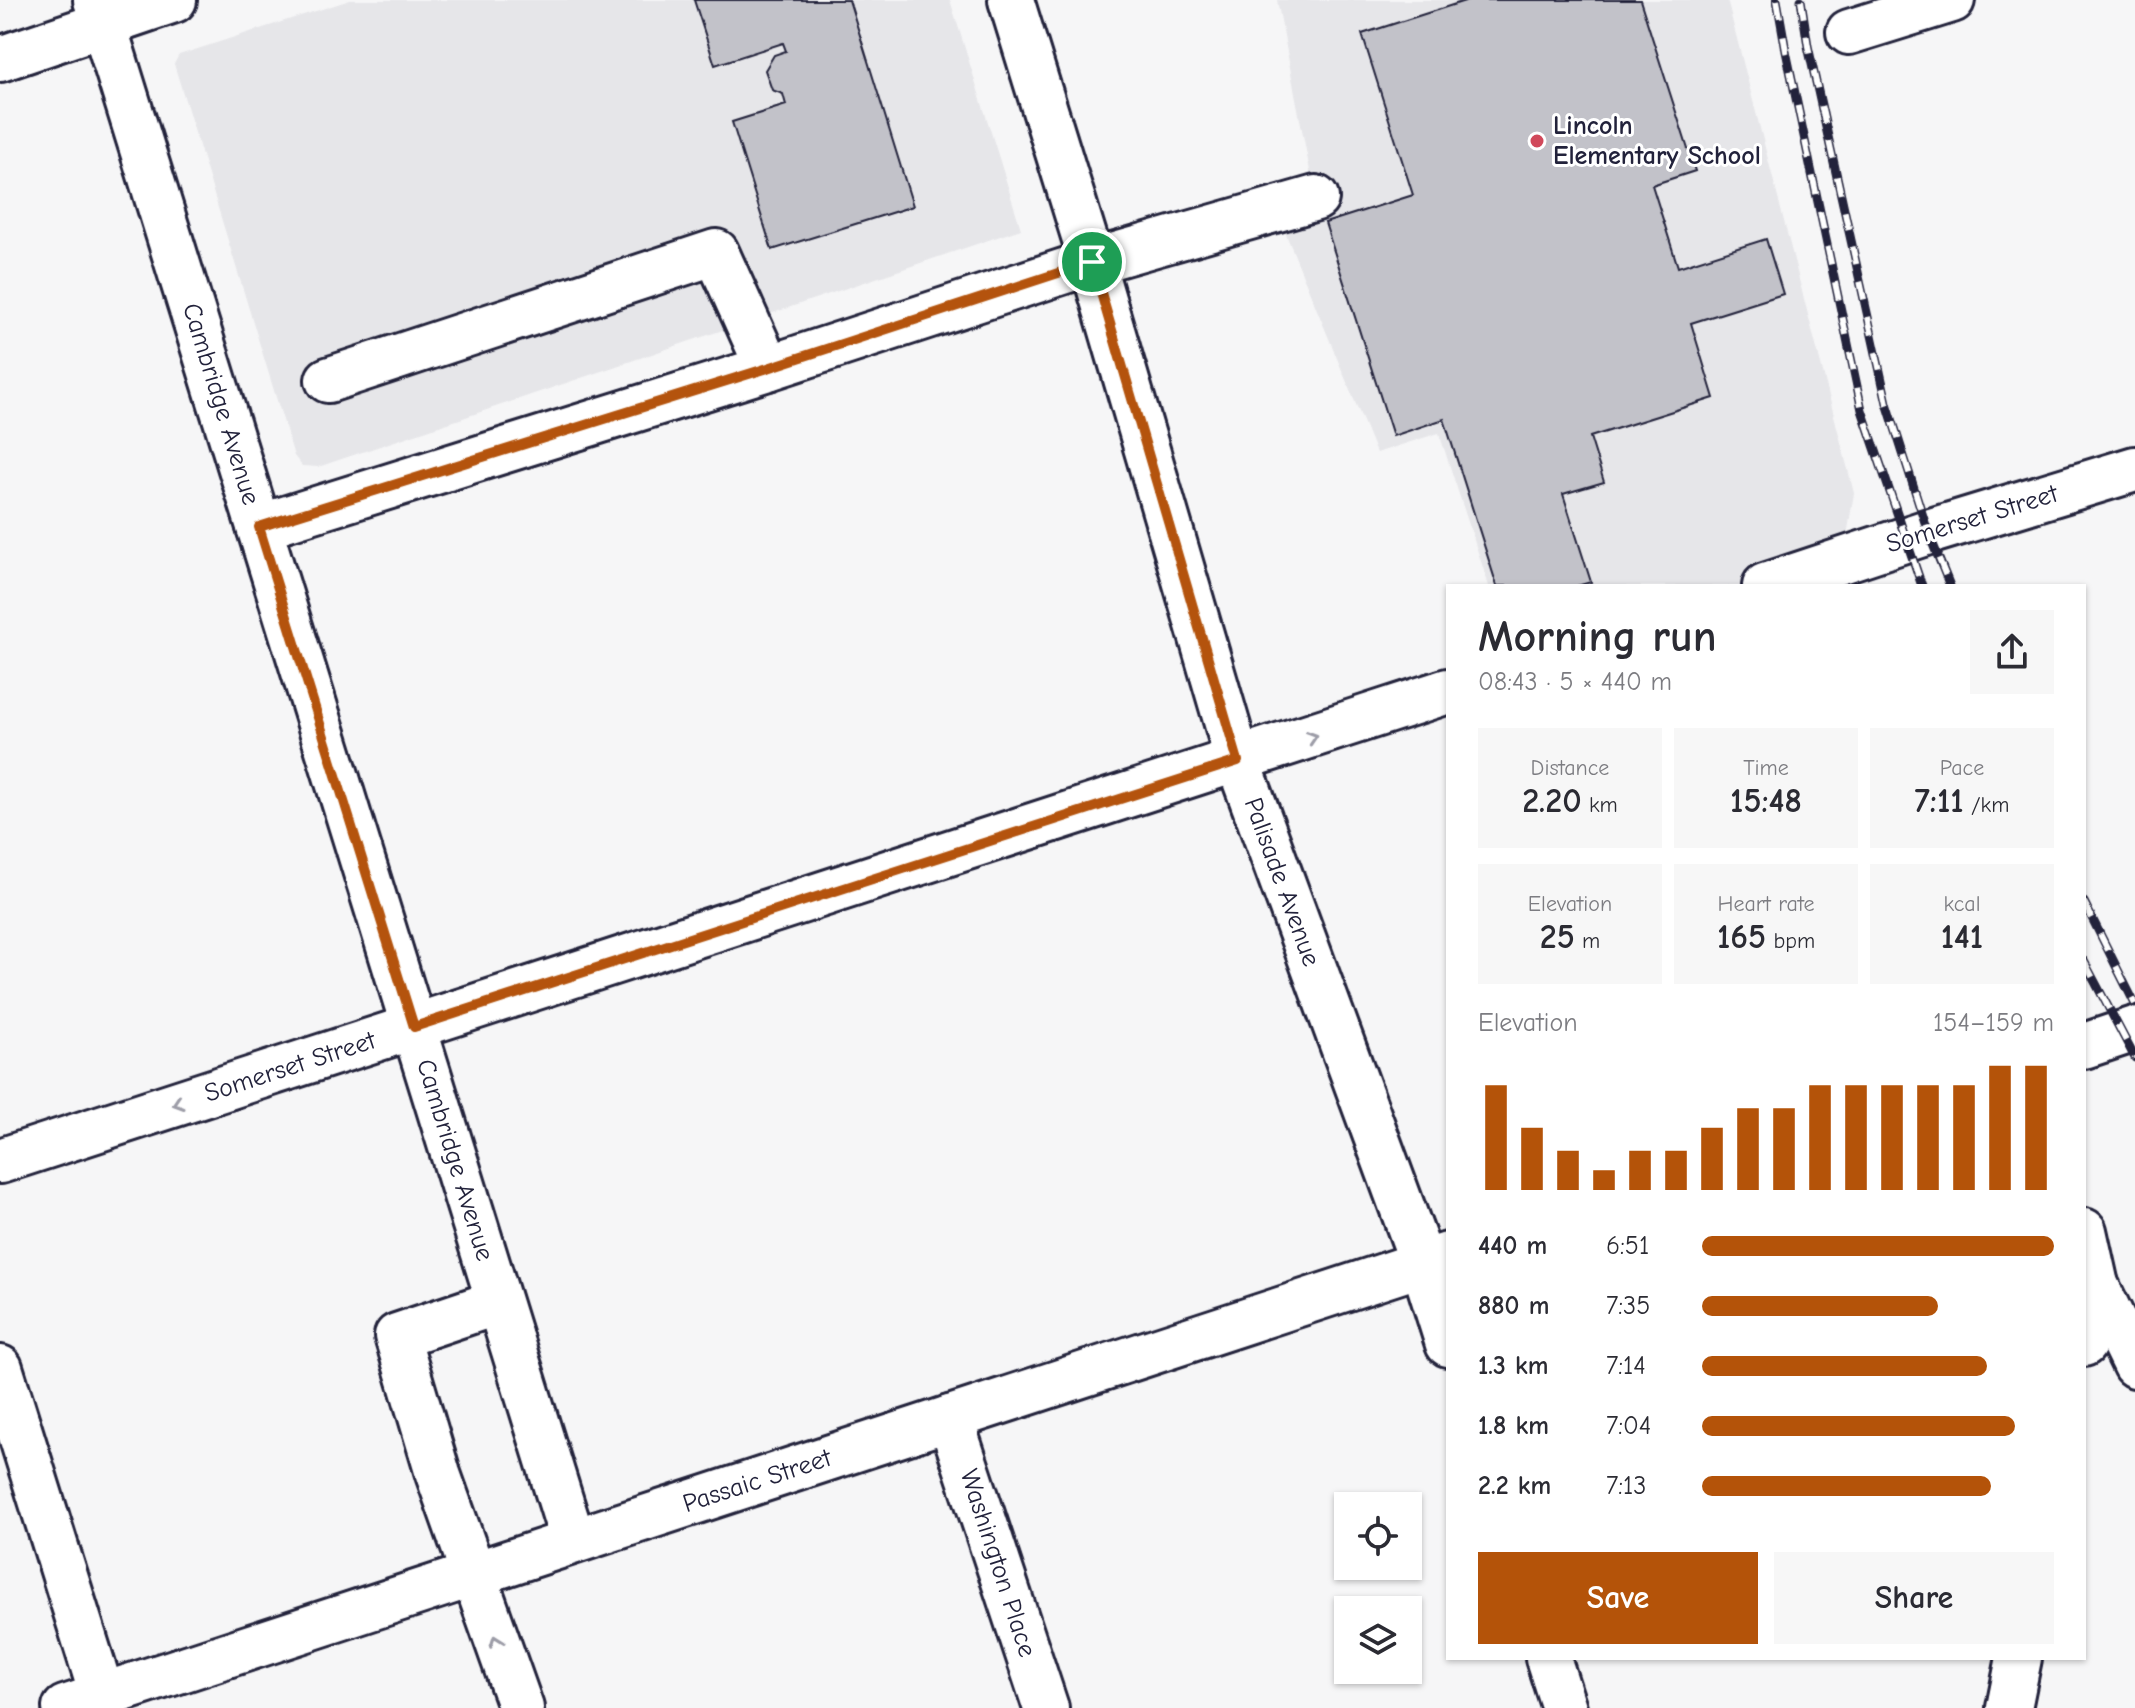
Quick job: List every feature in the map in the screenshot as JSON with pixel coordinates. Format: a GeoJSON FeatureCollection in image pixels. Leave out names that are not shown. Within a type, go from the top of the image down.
{"type":"FeatureCollection","features":[{"type":"Feature","properties":{"kind":"street"},"geometry":{"type":"LineString","coordinates":[[0,59],[99,12],[174,0]]}},
{"type":"Feature","properties":{"kind":"street","name":"Palisade Avenue"},"geometry":{"type":"LineString","coordinates":[[1011,0],[1092,262],[1238,761],[1436,1260],[1446,1330]]}},
{"type":"Feature","properties":{"kind":"street"},"geometry":{"type":"LineString","coordinates":[[1849,32],[1952,0]]}},
{"type":"Feature","properties":{"kind":"street","name":"Cambridge Avenue"},"geometry":{"type":"LineString","coordinates":[[99,12],[573,1541]]}},
{"type":"Feature","properties":{"kind":"street"},"geometry":{"type":"LineString","coordinates":[[259,527],[768,368],[1092,262],[1316,198]]}},
{"type":"Feature","properties":{"kind":"street"},"geometry":{"type":"LineString","coordinates":[[328,380],[716,252],[768,368]]}},
{"type":"Feature","properties":{"kind":"street","name":"Somerset Street"},"geometry":{"type":"LineString","coordinates":[[1771,584],[2135,469]]}},
{"type":"Feature","properties":{"kind":"street","name":"Somerset Street"},"geometry":{"type":"LineString","coordinates":[[0,1161],[1446,692]]}},
{"type":"Feature","properties":{"kind":"street"},"geometry":{"type":"LineString","coordinates":[[2086,1045],[2135,1029]]}},
{"type":"Feature","properties":{"kind":"street"},"geometry":{"type":"LineString","coordinates":[[2086,1240],[2096,1285],[2135,1365]]}},
{"type":"Feature","properties":{"kind":"street","name":"Passaic Street"},"geometry":{"type":"LineString","coordinates":[[84,1702],[1436,1260]]}},
{"type":"Feature","properties":{"kind":"street"},"geometry":{"type":"LineString","coordinates":[[2086,1334],[2096,1285]]}},
{"type":"Feature","properties":{"kind":"street"},"geometry":{"type":"LineString","coordinates":[[498,1302],[397,1336],[438,1474],[521,1708]]}},
{"type":"Feature","properties":{"kind":"street"},"geometry":{"type":"LineString","coordinates":[[0,1368],[84,1702]]}},
{"type":"Feature","properties":{"kind":"street","name":"Washington Place"},"geometry":{"type":"LineString","coordinates":[[950,1418],[1046,1708]]}},
{"type":"Feature","properties":{"kind":"street"},"geometry":{"type":"LineString","coordinates":[[1549,1660],[1564,1708]]}},
{"type":"Feature","properties":{"kind":"street"},"geometry":{"type":"LineString","coordinates":[[2009,1708],[2019,1660]]}},
{"type":"Feature","properties":{"kind":"shaded area"},"geometry":{"type":"Polygon","coordinates":[[[350,0],[950,0],[1021,229],[318,467],[302,466],[294,456],[174,64],[179,55],[350,0]]]}},
{"type":"Feature","properties":{"kind":"shaded area"},"geometry":{"type":"Polygon","coordinates":[[[1277,0],[1727,0],[1854,493],[1843,560],[1771,584],[1488,584],[1439,433],[1376,453],[1276,210],[1315,197],[1277,0]]]}},
{"type":"Feature","properties":{"kind":"building"},"geometry":{"type":"Polygon","coordinates":[[[694,0],[849,0],[913,206],[772,250],[732,122],[786,105],[783,94],[772,90],[765,70],[774,55],[786,51],[783,43],[715,65],[694,0]]]}},
{"type":"Feature","properties":{"kind":"building"},"geometry":{"type":"Polygon","coordinates":[[[1468,0],[1640,0],[1695,171],[1652,185],[1678,267],[1766,239],[1783,294],[1691,323],[1714,398],[1590,437],[1604,482],[1563,494],[1591,582],[1496,584],[1444,419],[1393,436],[1325,223],[1413,195],[1362,34],[1468,0]]]}},
{"type":"Feature","properties":{"kind":"railway"},"geometry":{"type":"LineString","coordinates":[[1777,0],[1862,410],[1921,584]]}},
{"type":"Feature","properties":{"kind":"railway"},"geometry":{"type":"LineString","coordinates":[[1801,0],[1808,46],[1887,403],[1928,532],[1949,584]]}},
{"type":"Feature","properties":{"kind":"railway"},"geometry":{"type":"LineString","coordinates":[[2086,906],[2135,1004]]}},
{"type":"Feature","properties":{"kind":"railway"},"geometry":{"type":"LineString","coordinates":[[2086,965],[2135,1058]]}},
{"type":"Feature","properties":{"kind":"place","name":"Lincoln Elementary School"},"geometry":{"type":"Point","coordinates":[1537,141]}},
{"type":"Feature","properties":{"kind":"route"},"geometry":{"type":"LineString","coordinates":[[1092,262],[1238,761],[414,1027],[259,527],[768,368],[1092,262]]}}]}
